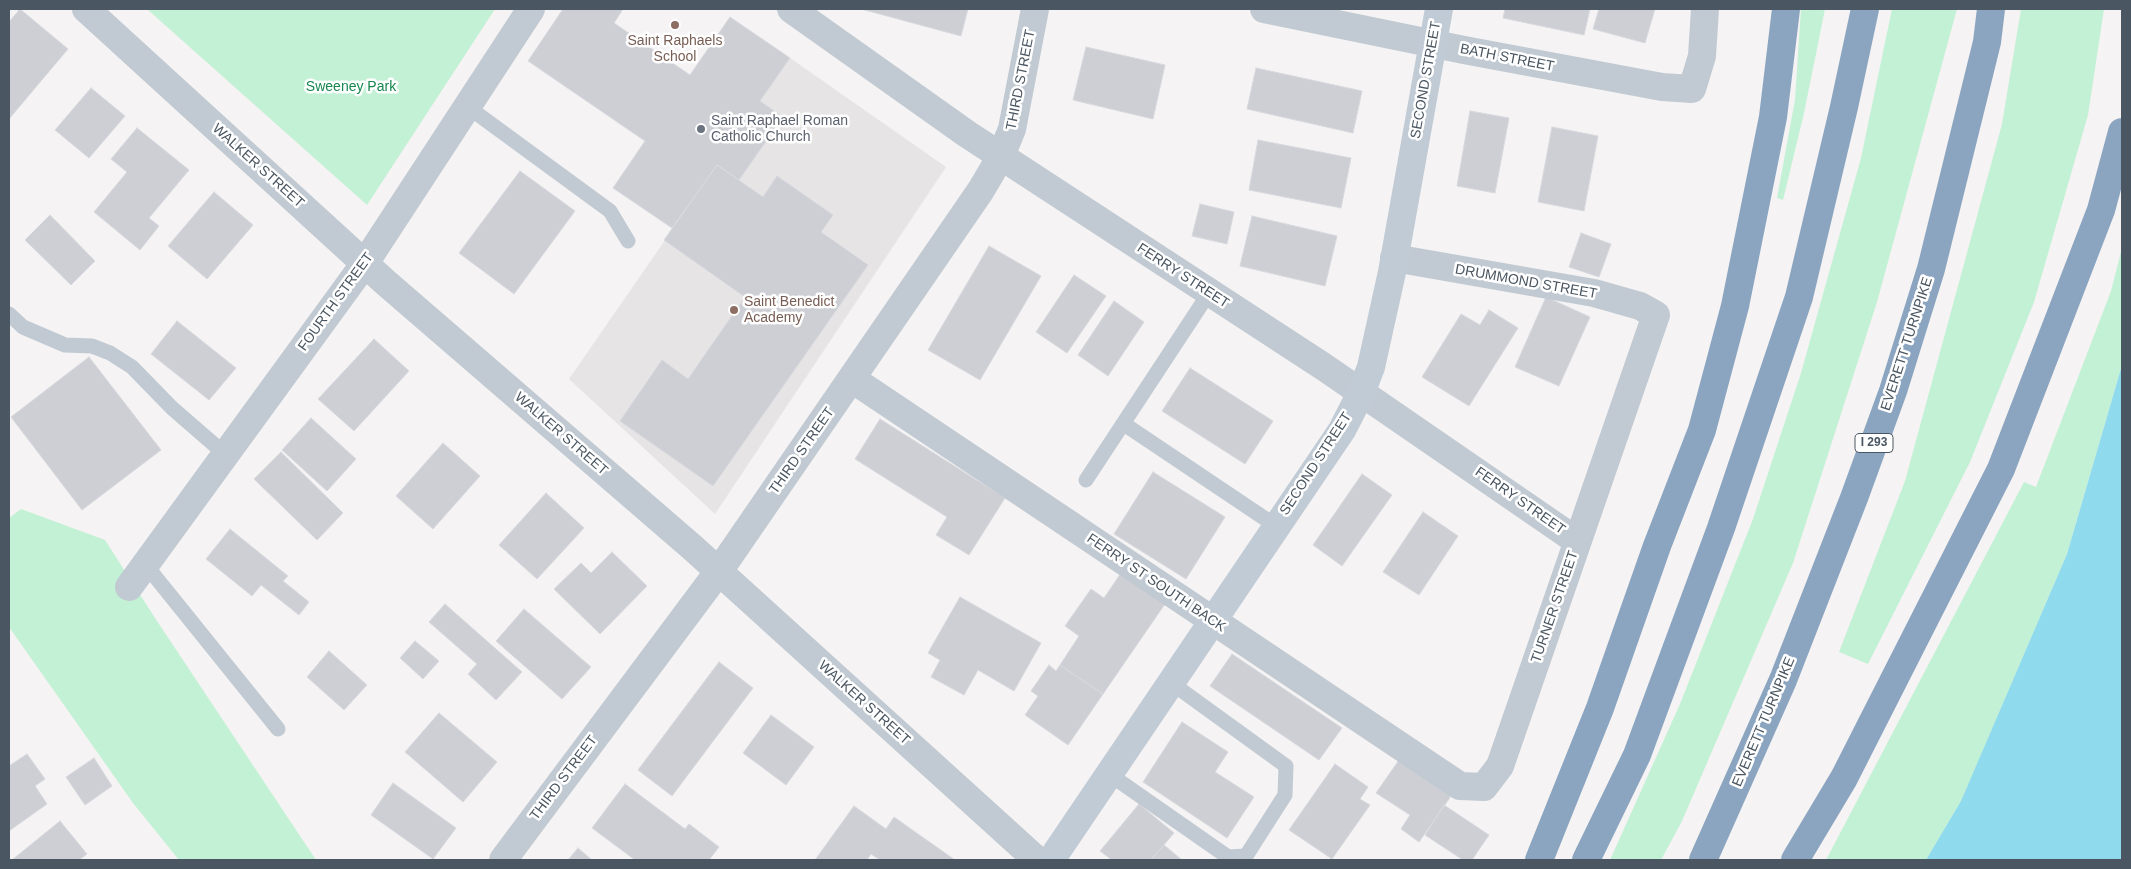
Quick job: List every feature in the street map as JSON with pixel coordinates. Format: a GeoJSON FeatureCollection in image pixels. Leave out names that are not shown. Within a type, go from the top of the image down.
{"type":"FeatureCollection","features":[{"type":"Feature","properties":{"kind":"highway"},"geometry":{"type":"LineString","coordinates":[[1539,860],[1600,708],[1657,546],[1702,430],[1734,306],[1773,117],[1786,9]]}},
{"type":"Feature","properties":{"kind":"highway"},"geometry":{"type":"LineString","coordinates":[[1586,860],[1638,756],[1722,528],[1800,297],[1865,9]]}},
{"type":"Feature","properties":{"kind":"highway","name":"EVERETT TURNPIKE"},"geometry":{"type":"LineString","coordinates":[[1703,860],[1783,680],[1854,498],[1893,391],[1931,269],[1988,42],[1991,9]]}},
{"type":"Feature","properties":{"kind":"highway"},"geometry":{"type":"LineString","coordinates":[[1795,860],[1844,778],[2001,469],[2101,210],[2122,132]]}},
{"type":"Feature","properties":{"kind":"main road","name":"SECOND STREET"},"geometry":{"type":"LineString","coordinates":[[1050,860],[1342,430],[1361,394],[1371,367],[1394,258],[1439,9]]}},
{"type":"Feature","properties":{"kind":"street","name":"WALKER STREET"},"geometry":{"type":"LineString","coordinates":[[86,9],[365,263],[719,571],[1036,860]]}},
{"type":"Feature","properties":{"kind":"street","name":"FOURTH STREET"},"geometry":{"type":"LineString","coordinates":[[129,586],[365,263],[531,9]]}},
{"type":"Feature","properties":{"kind":"street","name":"THIRD STREET"},"geometry":{"type":"LineString","coordinates":[[502,860],[719,571],[981,190],[1001,156],[1012,129],[1035,9]]}},
{"type":"Feature","properties":{"kind":"street","name":"BATH STREET"},"geometry":{"type":"LineString","coordinates":[[1264,9],[1662,87],[1692,89],[1702,56],[1705,9]]}},
{"type":"Feature","properties":{"kind":"street","name":"FERRY STREET"},"geometry":{"type":"LineString","coordinates":[[799,12],[967,134],[1324,367],[1578,542]]}},
{"type":"Feature","properties":{"kind":"street","name":"DRUMMOND STREET"},"geometry":{"type":"LineString","coordinates":[[1394,258],[1594,293],[1640,306],[1656,315]]}},
{"type":"Feature","properties":{"kind":"street","name":"TURNER STREET"},"geometry":{"type":"LineString","coordinates":[[1460,786],[1484,787],[1500,766],[1656,315]]}},
{"type":"Feature","properties":{"kind":"street","name":"FERRY ST SOUTH BACK"},"geometry":{"type":"LineString","coordinates":[[852,379],[1460,786]]}},
{"type":"Feature","properties":{"kind":"lane"},"geometry":{"type":"LineString","coordinates":[[468,107],[610,211],[628,240]]}},
{"type":"Feature","properties":{"kind":"lane"},"geometry":{"type":"LineString","coordinates":[[1086,480],[1209,293]]}},
{"type":"Feature","properties":{"kind":"lane"},"geometry":{"type":"LineString","coordinates":[[9,314],[23,327],[66,345],[92,346],[110,353],[132,367],[172,408],[225,454]]}},
{"type":"Feature","properties":{"kind":"lane"},"geometry":{"type":"LineString","coordinates":[[1124,424],[1276,526]]}},
{"type":"Feature","properties":{"kind":"lane"},"geometry":{"type":"LineString","coordinates":[[145,564],[278,729]]}},
{"type":"Feature","properties":{"kind":"lane"},"geometry":{"type":"LineString","coordinates":[[1109,774],[1228,857],[1249,858],[1286,795],[1286,766],[1170,682]]}},
{"type":"Feature","properties":{"kind":"shaded area","name":"Saint Benedict Academy"},"geometry":{"type":"Polygon","coordinates":[[[790,58],[946,167],[715,514],[569,379],[717,165],[739,180],[783,117],[760,101],[790,58]]]}},
{"type":"Feature","properties":{"kind":"green space","name":"Sweeney Park"},"geometry":{"type":"Polygon","coordinates":[[[147,9],[495,9],[367,205],[147,9]]]}},
{"type":"Feature","properties":{"kind":"green space"},"geometry":{"type":"Polygon","coordinates":[[[1801,9],[1825,9],[1804,113],[1783,200],[1777,198],[1795,100],[1801,9]]]}},
{"type":"Feature","properties":{"kind":"green space"},"geometry":{"type":"Polygon","coordinates":[[[1892,9],[1957,9],[1877,302],[1793,563],[1682,821],[1661,860],[1610,860],[1680,704],[1753,519],[1801,373],[1861,158],[1892,9]]]}},
{"type":"Feature","properties":{"kind":"green space"},"geometry":{"type":"Polygon","coordinates":[[[2021,9],[2104,9],[2088,115],[2034,302],[1970,462],[1868,664],[1839,652],[1905,481],[2002,124],[2021,9]]]}},
{"type":"Feature","properties":{"kind":"green space"},"geometry":{"type":"Polygon","coordinates":[[[2122,248],[2122,365],[2067,554],[1961,802],[1926,860],[1826,860],[2024,482],[2036,487],[2111,291],[2122,248]]]}},
{"type":"Feature","properties":{"kind":"green space"},"geometry":{"type":"Polygon","coordinates":[[[21,509],[105,540],[316,860],[179,860],[133,803],[9,627],[9,518],[21,509]]]}},
{"type":"Feature","properties":{"kind":"water"},"geometry":{"type":"Polygon","coordinates":[[[2122,365],[2122,860],[1926,860],[1961,801],[2067,554],[2122,365]]]}},
{"type":"Feature","properties":{"kind":"building"},"geometry":{"type":"Polygon","coordinates":[[[20,9],[68,49],[9,119],[9,22],[20,9]]]}},
{"type":"Feature","properties":{"kind":"building","name":"Saint Raphael Roman Catholic Church"},"geometry":{"type":"Polygon","coordinates":[[[563,9],[623,9],[614,23],[690,75],[730,17],[790,58],[760,101],[783,117],[739,180],[717,165],[672,228],[613,188],[645,141],[528,61],[563,9]]]}},
{"type":"Feature","properties":{"kind":"building"},"geometry":{"type":"Polygon","coordinates":[[[861,9],[968,9],[961,36],[861,9]]]}},
{"type":"Feature","properties":{"kind":"building"},"geometry":{"type":"Polygon","coordinates":[[[1505,9],[1590,9],[1584,35],[1503,18],[1505,9]]]}},
{"type":"Feature","properties":{"kind":"building"},"geometry":{"type":"Polygon","coordinates":[[[1599,9],[1655,9],[1645,43],[1593,29],[1599,9]]]}},
{"type":"Feature","properties":{"kind":"building"},"geometry":{"type":"Polygon","coordinates":[[[1086,47],[1165,65],[1153,119],[1073,100],[1086,47]]]}},
{"type":"Feature","properties":{"kind":"building"},"geometry":{"type":"Polygon","coordinates":[[[1256,68],[1362,91],[1353,133],[1247,109],[1256,68]]]}},
{"type":"Feature","properties":{"kind":"building"},"geometry":{"type":"Polygon","coordinates":[[[91,88],[125,116],[89,158],[55,130],[91,88]]]}},
{"type":"Feature","properties":{"kind":"building"},"geometry":{"type":"Polygon","coordinates":[[[1470,111],[1509,118],[1495,193],[1457,186],[1470,111]]]}},
{"type":"Feature","properties":{"kind":"building"},"geometry":{"type":"Polygon","coordinates":[[[1552,127],[1598,136],[1584,211],[1538,202],[1552,127]]]}},
{"type":"Feature","properties":{"kind":"building"},"geometry":{"type":"Polygon","coordinates":[[[137,128],[189,170],[149,218],[159,226],[140,250],[94,212],[127,172],[111,159],[137,128]]]}},
{"type":"Feature","properties":{"kind":"building"},"geometry":{"type":"Polygon","coordinates":[[[1258,140],[1351,158],[1341,208],[1249,190],[1258,140]]]}},
{"type":"Feature","properties":{"kind":"building"},"geometry":{"type":"Polygon","coordinates":[[[717,165],[763,197],[777,176],[833,215],[821,232],[868,265],[713,486],[620,421],[662,360],[688,379],[745,297],[664,240],[717,165]]]}},
{"type":"Feature","properties":{"kind":"building"},"geometry":{"type":"Polygon","coordinates":[[[520,171],[575,211],[514,294],[459,253],[520,171]]]}},
{"type":"Feature","properties":{"kind":"building"},"geometry":{"type":"Polygon","coordinates":[[[214,192],[253,225],[207,279],[168,246],[214,192]]]}},
{"type":"Feature","properties":{"kind":"building"},"geometry":{"type":"Polygon","coordinates":[[[1200,204],[1234,212],[1227,244],[1192,236],[1200,204]]]}},
{"type":"Feature","properties":{"kind":"building"},"geometry":{"type":"Polygon","coordinates":[[[50,215],[95,261],[71,285],[25,240],[50,215]]]}},
{"type":"Feature","properties":{"kind":"building"},"geometry":{"type":"Polygon","coordinates":[[[1252,216],[1337,236],[1325,286],[1240,266],[1252,216]]]}},
{"type":"Feature","properties":{"kind":"building"},"geometry":{"type":"Polygon","coordinates":[[[1581,233],[1611,244],[1599,277],[1569,267],[1581,233]]]}},
{"type":"Feature","properties":{"kind":"building"},"geometry":{"type":"Polygon","coordinates":[[[989,246],[1041,276],[980,380],[928,350],[989,246]]]}},
{"type":"Feature","properties":{"kind":"building"},"geometry":{"type":"Polygon","coordinates":[[[1074,275],[1106,296],[1067,353],[1036,332],[1074,275]]]}},
{"type":"Feature","properties":{"kind":"building"},"geometry":{"type":"Polygon","coordinates":[[[1546,297],[1590,317],[1559,386],[1515,367],[1546,297]]]}},
{"type":"Feature","properties":{"kind":"building"},"geometry":{"type":"Polygon","coordinates":[[[1114,301],[1144,322],[1108,376],[1078,355],[1114,301]]]}},
{"type":"Feature","properties":{"kind":"building"},"geometry":{"type":"Polygon","coordinates":[[[1489,310],[1518,328],[1469,406],[1422,377],[1461,314],[1480,325],[1489,310]]]}},
{"type":"Feature","properties":{"kind":"building"},"geometry":{"type":"Polygon","coordinates":[[[177,321],[236,368],[209,400],[151,354],[177,321]]]}},
{"type":"Feature","properties":{"kind":"building"},"geometry":{"type":"Polygon","coordinates":[[[374,339],[409,371],[354,431],[318,399],[374,339]]]}},
{"type":"Feature","properties":{"kind":"building"},"geometry":{"type":"Polygon","coordinates":[[[89,357],[161,450],[82,510],[11,417],[89,357]]]}},
{"type":"Feature","properties":{"kind":"building"},"geometry":{"type":"Polygon","coordinates":[[[1190,368],[1273,421],[1245,464],[1162,411],[1190,368]]]}},
{"type":"Feature","properties":{"kind":"building"},"geometry":{"type":"Polygon","coordinates":[[[311,418],[356,459],[327,491],[282,450],[311,418]]]}},
{"type":"Feature","properties":{"kind":"building"},"geometry":{"type":"Polygon","coordinates":[[[880,419],[1005,498],[969,555],[936,535],[947,517],[855,459],[880,419]]]}},
{"type":"Feature","properties":{"kind":"building"},"geometry":{"type":"Polygon","coordinates":[[[443,443],[480,476],[433,529],[396,496],[443,443]]]}},
{"type":"Feature","properties":{"kind":"building"},"geometry":{"type":"Polygon","coordinates":[[[281,452],[343,513],[317,540],[254,479],[281,452]]]}},
{"type":"Feature","properties":{"kind":"building"},"geometry":{"type":"Polygon","coordinates":[[[1153,472],[1225,517],[1186,579],[1114,534],[1153,472]]]}},
{"type":"Feature","properties":{"kind":"building"},"geometry":{"type":"Polygon","coordinates":[[[1362,474],[1392,495],[1342,566],[1313,545],[1362,474]]]}},
{"type":"Feature","properties":{"kind":"building"},"geometry":{"type":"Polygon","coordinates":[[[546,493],[584,528],[537,579],[499,545],[546,493]]]}},
{"type":"Feature","properties":{"kind":"building"},"geometry":{"type":"Polygon","coordinates":[[[1423,512],[1458,536],[1419,595],[1383,572],[1423,512]]]}},
{"type":"Feature","properties":{"kind":"building"},"geometry":{"type":"Polygon","coordinates":[[[230,529],[288,576],[283,581],[309,602],[299,615],[261,585],[252,596],[206,559],[230,529]]]}},
{"type":"Feature","properties":{"kind":"building"},"geometry":{"type":"Polygon","coordinates":[[[612,552],[647,586],[600,634],[554,589],[581,563],[591,573],[612,552]]]}},
{"type":"Feature","properties":{"kind":"building"},"geometry":{"type":"Polygon","coordinates":[[[1121,573],[1165,604],[1103,694],[1060,665],[1079,636],[1065,626],[1091,589],[1104,598],[1121,573]]]}},
{"type":"Feature","properties":{"kind":"building"},"geometry":{"type":"Polygon","coordinates":[[[960,597],[1041,643],[1014,691],[978,670],[964,695],[931,677],[940,660],[928,653],[960,597]]]}},
{"type":"Feature","properties":{"kind":"building"},"geometry":{"type":"Polygon","coordinates":[[[445,604],[522,672],[496,700],[468,674],[477,664],[429,622],[445,604]]]}},
{"type":"Feature","properties":{"kind":"building"},"geometry":{"type":"Polygon","coordinates":[[[524,609],[591,667],[562,699],[496,641],[524,609]]]}},
{"type":"Feature","properties":{"kind":"building"},"geometry":{"type":"Polygon","coordinates":[[[415,641],[439,661],[423,679],[400,658],[415,641]]]}},
{"type":"Feature","properties":{"kind":"building"},"geometry":{"type":"Polygon","coordinates":[[[329,651],[367,685],[344,710],[307,677],[329,651]]]}},
{"type":"Feature","properties":{"kind":"building"},"geometry":{"type":"Polygon","coordinates":[[[1232,654],[1342,728],[1319,760],[1210,686],[1232,654]]]}},
{"type":"Feature","properties":{"kind":"building"},"geometry":{"type":"Polygon","coordinates":[[[719,662],[753,688],[672,796],[638,770],[719,662]]]}},
{"type":"Feature","properties":{"kind":"building"},"geometry":{"type":"Polygon","coordinates":[[[1049,665],[1056,671],[1060,665],[1103,694],[1068,745],[1025,715],[1038,696],[1031,691],[1049,665]]]}},
{"type":"Feature","properties":{"kind":"building"},"geometry":{"type":"Polygon","coordinates":[[[439,713],[497,762],[463,802],[405,752],[439,713]]]}},
{"type":"Feature","properties":{"kind":"building"},"geometry":{"type":"Polygon","coordinates":[[[771,715],[814,747],[786,785],[743,753],[771,715]]]}},
{"type":"Feature","properties":{"kind":"building"},"geometry":{"type":"Polygon","coordinates":[[[1182,722],[1228,752],[1215,772],[1254,797],[1227,838],[1143,782],[1182,722]]]}},
{"type":"Feature","properties":{"kind":"building"},"geometry":{"type":"Polygon","coordinates":[[[27,754],[45,779],[35,786],[47,804],[9,831],[9,766],[27,754]]]}},
{"type":"Feature","properties":{"kind":"building"},"geometry":{"type":"Polygon","coordinates":[[[94,758],[112,786],[85,805],[66,777],[94,758]]]}},
{"type":"Feature","properties":{"kind":"building"},"geometry":{"type":"Polygon","coordinates":[[[1399,760],[1451,796],[1419,842],[1401,829],[1410,815],[1376,793],[1399,760]]]}},
{"type":"Feature","properties":{"kind":"building"},"geometry":{"type":"Polygon","coordinates":[[[1335,764],[1368,787],[1360,799],[1370,805],[1332,859],[1289,830],[1335,764]]]}},
{"type":"Feature","properties":{"kind":"building"},"geometry":{"type":"Polygon","coordinates":[[[393,783],[456,828],[433,859],[371,815],[393,783]]]}},
{"type":"Feature","properties":{"kind":"building"},"geometry":{"type":"Polygon","coordinates":[[[625,784],[685,829],[689,824],[719,847],[709,860],[635,860],[592,828],[625,784]]]}},
{"type":"Feature","properties":{"kind":"building"},"geometry":{"type":"Polygon","coordinates":[[[1139,804],[1174,833],[1151,860],[1112,860],[1100,851],[1139,804]]]}},
{"type":"Feature","properties":{"kind":"building"},"geometry":{"type":"Polygon","coordinates":[[[1444,805],[1489,835],[1472,860],[1463,860],[1425,835],[1444,805]]]}},
{"type":"Feature","properties":{"kind":"building"},"geometry":{"type":"Polygon","coordinates":[[[854,806],[886,829],[894,817],[955,860],[880,860],[871,854],[867,860],[815,860],[854,806]]]}},
{"type":"Feature","properties":{"kind":"building"},"geometry":{"type":"Polygon","coordinates":[[[60,821],[87,854],[79,860],[12,860],[60,821]]]}},
{"type":"Feature","properties":{"kind":"building"},"geometry":{"type":"Polygon","coordinates":[[[1164,845],[1182,860],[1151,860],[1164,845]]]}},
{"type":"Feature","properties":{"kind":"building"},"geometry":{"type":"Polygon","coordinates":[[[578,848],[592,860],[568,860],[578,848]]]}},
{"type":"Feature","properties":{"kind":"place","name":"Saint Raphaels School"},"geometry":{"type":"Point","coordinates":[675,25]}},
{"type":"Feature","properties":{"kind":"place","name":"Saint Raphael Roman Catholic Church"},"geometry":{"type":"Point","coordinates":[701,129]}},
{"type":"Feature","properties":{"kind":"place","name":"Saint Benedict Academy"},"geometry":{"type":"Point","coordinates":[734,310]}}]}
